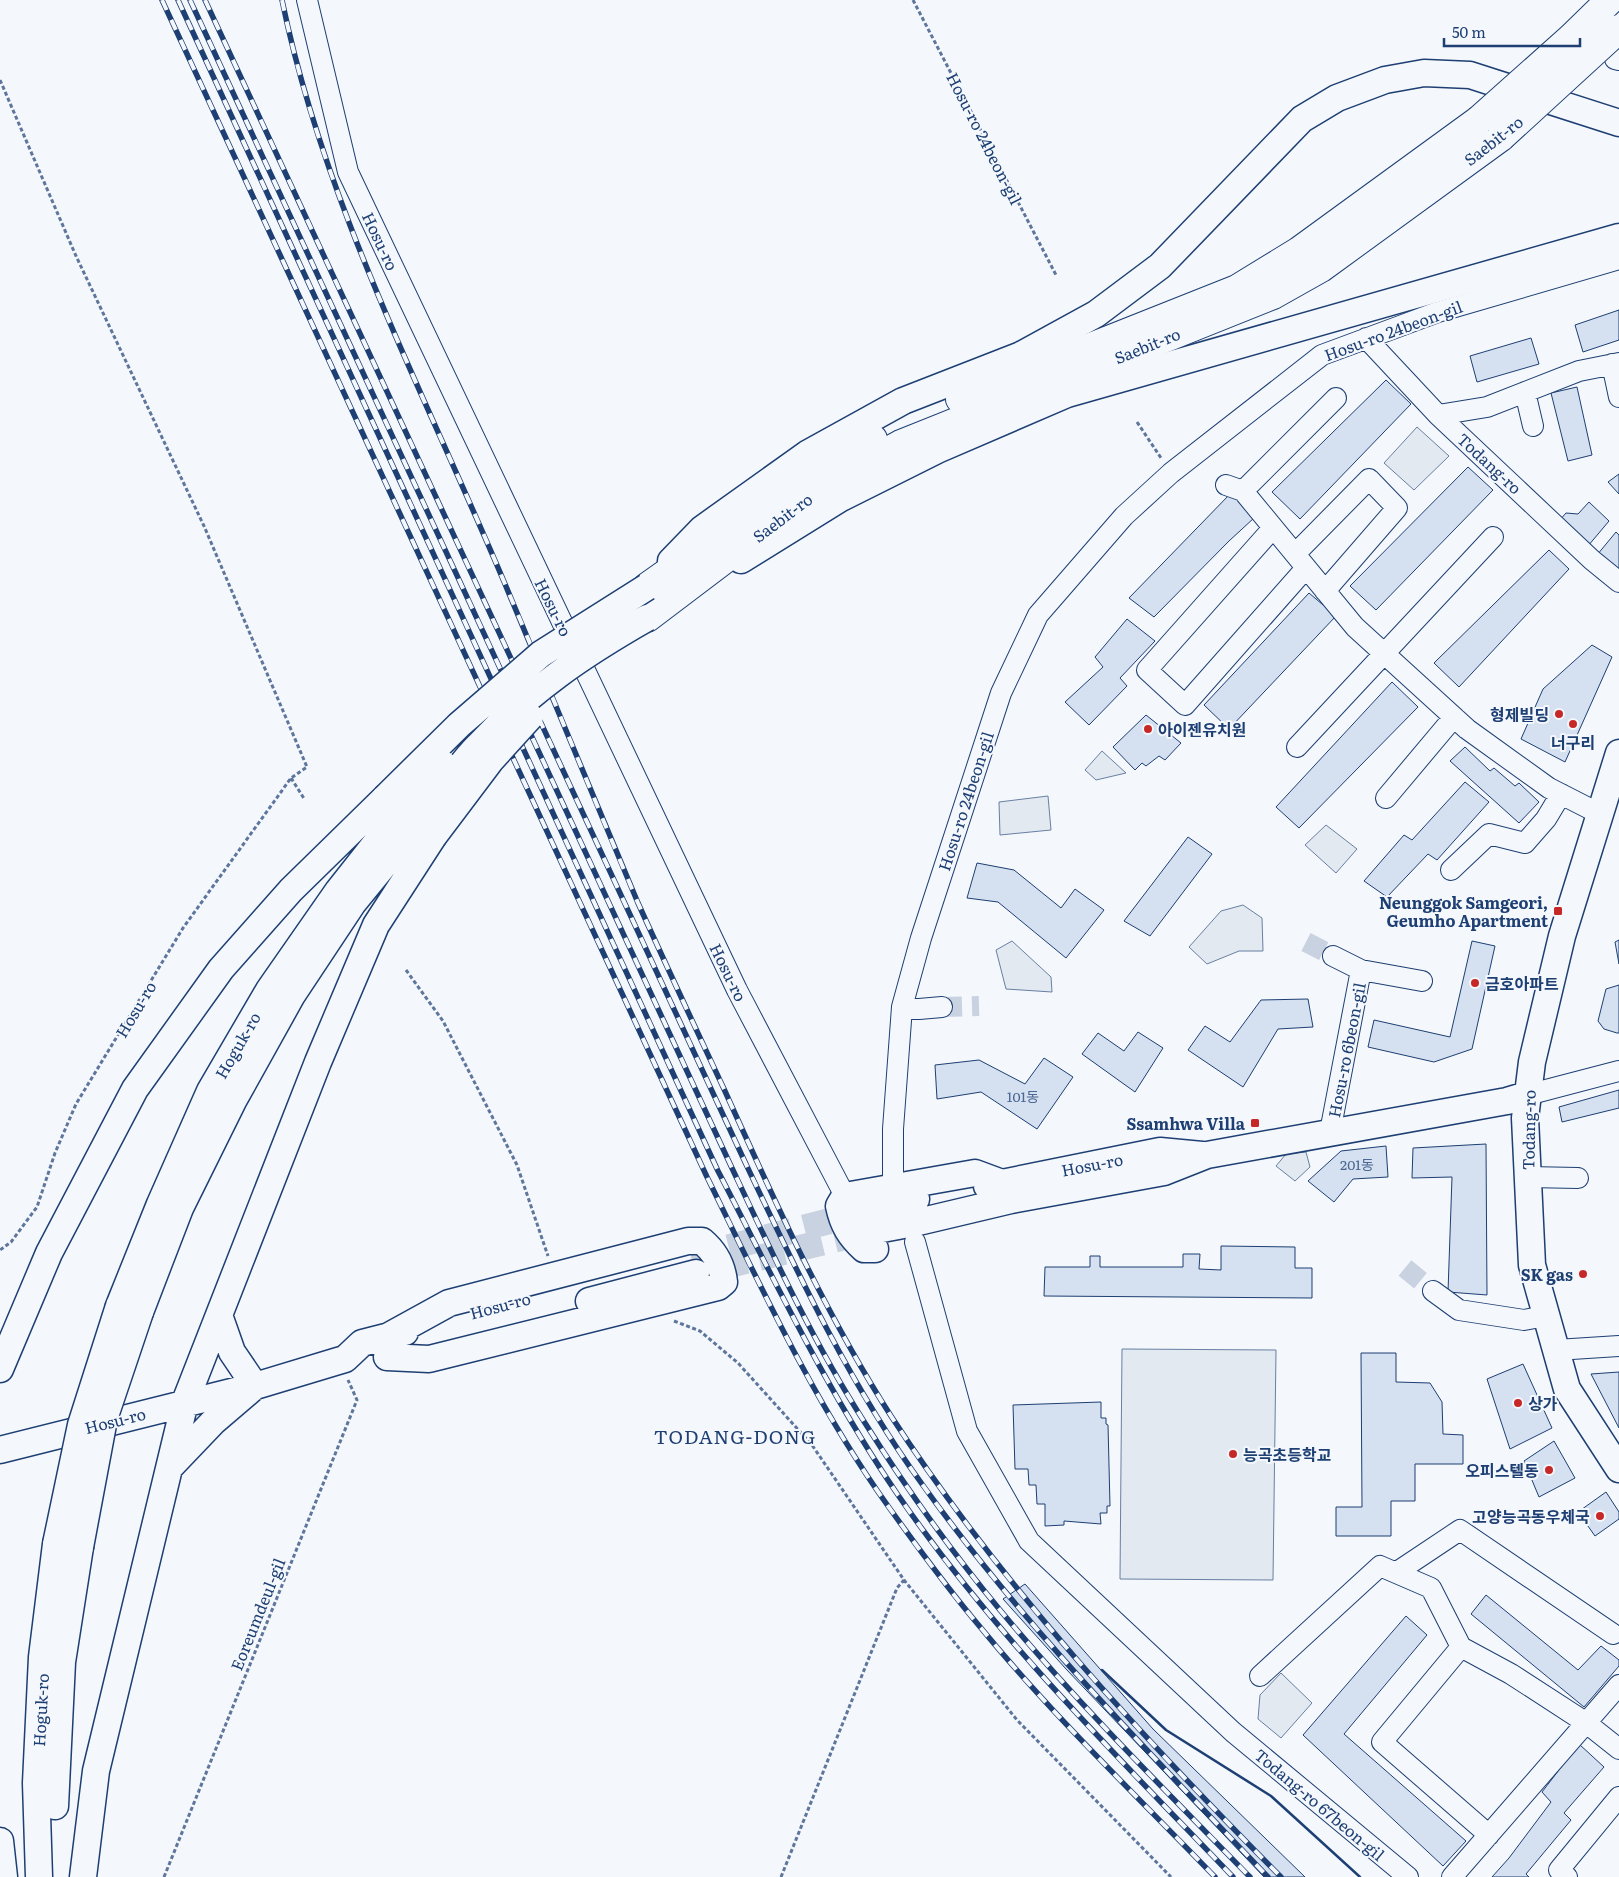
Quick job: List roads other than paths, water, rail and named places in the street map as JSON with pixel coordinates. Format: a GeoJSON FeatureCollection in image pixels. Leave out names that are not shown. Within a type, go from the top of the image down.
{"type":"FeatureCollection","features":[{"type":"Feature","properties":{"kind":"highway","name":"Saebit-ro"},"geometry":{"type":"LineString","coordinates":[[647,587],[817,467],[902,424],[1004,380],[1237,288],[1298,251],[1479,120],[1571,38],[1610,0]]}},
{"type":"Feature","properties":{"kind":"highway","name":"Saebit-ro"},"geometry":{"type":"LineString","coordinates":[[648,618],[812,493],[901,444],[1273,295],[1321,268],[1500,137],[1619,29]]}},
{"type":"Feature","properties":{"kind":"main road"},"geometry":{"type":"LineString","coordinates":[[83,1877],[96,1770],[184,1402],[318,1062],[376,925],[410,817],[465,738],[543,669],[647,587],[702,529],[807,454],[903,401],[1021,355],[1096,314],[1160,266],[1302,119],[1337,98],[1385,80],[1414,74],[1470,74],[1619,123]]}},
{"type":"Feature","properties":{"kind":"main road"},"geometry":{"type":"LineString","coordinates":[[0,1369],[49,1253],[135,1089],[221,969],[291,890],[410,817],[476,747],[529,695],[592,649],[648,618],[841,498],[937,450],[1067,394],[1619,237]]}},
{"type":"Feature","properties":{"kind":"main road","name":"Todang-ro"},"geometry":{"type":"LineString","coordinates":[[1619,753],[1562,936],[1526,1095],[1532,1265],[1568,1388],[1619,1469]]}},
{"type":"Feature","properties":{"kind":"main road","name":"Hoguk-ro"},"geometry":{"type":"LineString","coordinates":[[56,1877],[55,1782],[68,1546],[81,1425],[129,1309],[160,1204],[210,1091],[270,990],[338,891],[410,817]]}},
{"type":"Feature","properties":{"kind":"main road","name":"Hosu-ro"},"geometry":{"type":"LineString","coordinates":[[857,1214],[906,1201],[1164,1172],[1207,1155],[1506,1101],[1526,1095]]}},
{"type":"Feature","properties":{"kind":"main road"},"geometry":{"type":"LineString","coordinates":[[975,1173],[1007,1191],[982,1222],[915,1242],[870,1250],[864,1249],[847,1232],[842,1223],[839,1206],[857,1214],[893,1186],[975,1173]]}},
{"type":"Feature","properties":{"kind":"main road"},"geometry":{"type":"LineString","coordinates":[[702,1240],[718,1260],[724,1282],[718,1287],[429,1359],[388,1346],[449,1304],[688,1241],[702,1240]]}},
{"type":"Feature","properties":{"kind":"main road","name":"Hosu-ro"},"geometry":{"type":"LineString","coordinates":[[0,1450],[184,1402],[255,1386],[342,1360],[365,1363],[388,1346],[693,1265]]}},
{"type":"Feature","properties":{"kind":"main road"},"geometry":{"type":"LineString","coordinates":[[169,1468],[213,1422],[255,1386],[232,1352],[219,1315]]}},
{"type":"Feature","properties":{"kind":"main road","name":"Hoguk-ro"},"geometry":{"type":"LineString","coordinates":[[40,1877],[36,1783],[42,1676],[68,1546]]}},
{"type":"Feature","properties":{"kind":"main road"},"geometry":{"type":"LineString","coordinates":[[0,1841],[4,1877]]}},
{"type":"Feature","properties":{"kind":"street","name":"Hosu-ro"},"geometry":{"type":"LineString","coordinates":[[307,0],[348,172],[737,990],[857,1214]]}},
{"type":"Feature","properties":{"kind":"street","name":"Hosu-ro 24beon-gil"},"geometry":{"type":"LineString","coordinates":[[893,1186],[894,1120],[902,1006],[921,938],[1001,693],[1038,615],[1124,516],[1171,473],[1322,354],[1438,312],[1619,259]]}},
{"type":"Feature","properties":{"kind":"street","name":"Todang-ro"},"geometry":{"type":"LineString","coordinates":[[1366,338],[1438,415],[1592,560],[1619,582]]}},
{"type":"Feature","properties":{"kind":"street"},"geometry":{"type":"LineString","coordinates":[[1438,415],[1486,407],[1579,370],[1615,363],[1619,397]]}},
{"type":"Feature","properties":{"kind":"street"},"geometry":{"type":"LineString","coordinates":[[1525,392],[1533,426]]}},
{"type":"Feature","properties":{"kind":"street"},"geometry":{"type":"LineString","coordinates":[[1336,398],[1235,488],[1273,528],[1355,627],[1467,729],[1561,794],[1600,814]]}},
{"type":"Feature","properties":{"kind":"street"},"geometry":{"type":"LineString","coordinates":[[1273,528],[1147,670],[1185,705],[1369,479],[1398,508],[1326,591]]}},
{"type":"Feature","properties":{"kind":"street"},"geometry":{"type":"LineString","coordinates":[[1297,746],[1493,537]]}},
{"type":"Feature","properties":{"kind":"street"},"geometry":{"type":"LineString","coordinates":[[1386,798],[1454,716]]}},
{"type":"Feature","properties":{"kind":"street"},"geometry":{"type":"LineString","coordinates":[[1451,870],[1489,834],[1525,843],[1546,820],[1561,794]]}},
{"type":"Feature","properties":{"kind":"street"},"geometry":{"type":"LineString","coordinates":[[1333,956],[1361,970]]}},
{"type":"Feature","properties":{"kind":"street","name":"Hosu-ro 6beon-gil"},"geometry":{"type":"LineString","coordinates":[[1330,1132],[1361,970],[1422,981]]}},
{"type":"Feature","properties":{"kind":"street"},"geometry":{"type":"LineString","coordinates":[[902,1006],[919,1009],[942,1007]]}},
{"type":"Feature","properties":{"kind":"street"},"geometry":{"type":"LineString","coordinates":[[1526,1095],[1619,1071]]}},
{"type":"Feature","properties":{"kind":"street"},"geometry":{"type":"LineString","coordinates":[[1528,1177],[1578,1178]]}},
{"type":"Feature","properties":{"kind":"street","name":"Todang-ro 67beon-gil"},"geometry":{"type":"LineString","coordinates":[[915,1242],[967,1431],[1029,1540],[1233,1732],[1408,1877]]}},
{"type":"Feature","properties":{"kind":"street"},"geometry":{"type":"LineString","coordinates":[[1433,1291],[1459,1310],[1524,1320],[1546,1316]]}},
{"type":"Feature","properties":{"kind":"street"},"geometry":{"type":"LineString","coordinates":[[1556,1350],[1619,1346]]}},
{"type":"Feature","properties":{"kind":"street"},"geometry":{"type":"LineString","coordinates":[[1397,1572],[1460,1530],[1617,1634]]}},
{"type":"Feature","properties":{"kind":"street"},"geometry":{"type":"LineString","coordinates":[[1260,1676],[1380,1566],[1431,1588],[1460,1647],[1511,1674],[1585,1722],[1619,1749]]}},
{"type":"Feature","properties":{"kind":"street"},"geometry":{"type":"LineString","coordinates":[[1460,1647],[1382,1742],[1489,1835]]}},
{"type":"Feature","properties":{"kind":"street"},"geometry":{"type":"LineString","coordinates":[[1452,1877],[1619,1685]]}},
{"type":"Feature","properties":{"kind":"street"},"geometry":{"type":"LineString","coordinates":[[1567,1877],[1558,1870],[1619,1797]]}},
{"type":"Feature","properties":{"kind":"tunnel"},"geometry":{"type":"LineString","coordinates":[[1306,942],[1333,956]]}},
{"type":"Feature","properties":{"kind":"tunnel"},"geometry":{"type":"LineString","coordinates":[[942,1007],[979,1006]]}},
{"type":"Feature","properties":{"kind":"tunnel"},"geometry":{"type":"LineString","coordinates":[[691,1257],[861,1213]]}},
{"type":"Feature","properties":{"kind":"tunnel"},"geometry":{"type":"LineString","coordinates":[[721,1267],[866,1232]]}},
{"type":"Feature","properties":{"kind":"tunnel"},"geometry":{"type":"LineString","coordinates":[[1405,1268],[1433,1291]]}},
{"type":"Feature","properties":{"kind":"railway"},"geometry":{"type":"LineString","coordinates":[[162,0],[707,1177],[813,1387],[888,1506],[933,1568],[1008,1661],[1095,1755],[1215,1877]]}},
{"type":"Feature","properties":{"kind":"railway"},"geometry":{"type":"LineString","coordinates":[[178,0],[718,1171],[825,1377],[898,1495],[935,1547],[975,1597],[1016,1646],[1101,1740],[1233,1877]]}},
{"type":"Feature","properties":{"kind":"railway"},"geometry":{"type":"LineString","coordinates":[[190,0],[731,1166],[794,1297],[828,1361],[896,1471],[964,1565],[1000,1610],[1091,1713],[1250,1877]]}},
{"type":"Feature","properties":{"kind":"railway"},"geometry":{"type":"LineString","coordinates":[[205,0],[784,1245],[848,1368],[871,1407],[922,1484],[1002,1588],[1132,1734],[1268,1877]]}},
{"type":"Feature","properties":{"kind":"railway"},"geometry":{"type":"LineString","coordinates":[[282,0],[300,76],[323,151],[379,297],[505,584],[638,903],[781,1214],[822,1297],[891,1416],[978,1539],[1025,1598],[1124,1713],[1281,1877]]}},
{"type":"Feature","properties":{"kind":"place","name":"형제빌딩"},"geometry":{"type":"Point","coordinates":[1559,714]}},
{"type":"Feature","properties":{"kind":"place","name":"너구리"},"geometry":{"type":"Point","coordinates":[1573,724]}},
{"type":"Feature","properties":{"kind":"place","name":"아이젠유치원"},"geometry":{"type":"Point","coordinates":[1148,729]}},
{"type":"Feature","properties":{"kind":"place","name":"Neunggok Samgeori, Geumho Apartment"},"geometry":{"type":"Point","coordinates":[1558,911]}},
{"type":"Feature","properties":{"kind":"place","name":"금호아파트"},"geometry":{"type":"Point","coordinates":[1475,983]}},
{"type":"Feature","properties":{"kind":"place","name":"Ssamhwa Villa"},"geometry":{"type":"Point","coordinates":[1255,1123]}},
{"type":"Feature","properties":{"kind":"place","name":"SK gas"},"geometry":{"type":"Point","coordinates":[1583,1274]}},
{"type":"Feature","properties":{"kind":"place","name":"상가"},"geometry":{"type":"Point","coordinates":[1518,1403]}},
{"type":"Feature","properties":{"kind":"place","name":"능곡초등학교"},"geometry":{"type":"Point","coordinates":[1233,1454]}},
{"type":"Feature","properties":{"kind":"place","name":"오피스텔동"},"geometry":{"type":"Point","coordinates":[1549,1470]}},
{"type":"Feature","properties":{"kind":"place","name":"고양능곡동우체국"},"geometry":{"type":"Point","coordinates":[1600,1516]}},
{"type":"Feature","properties":{"kind":"district","name":"TODANG-DONG"},"geometry":{"type":"Point","coordinates":[735,1436]}}]}
